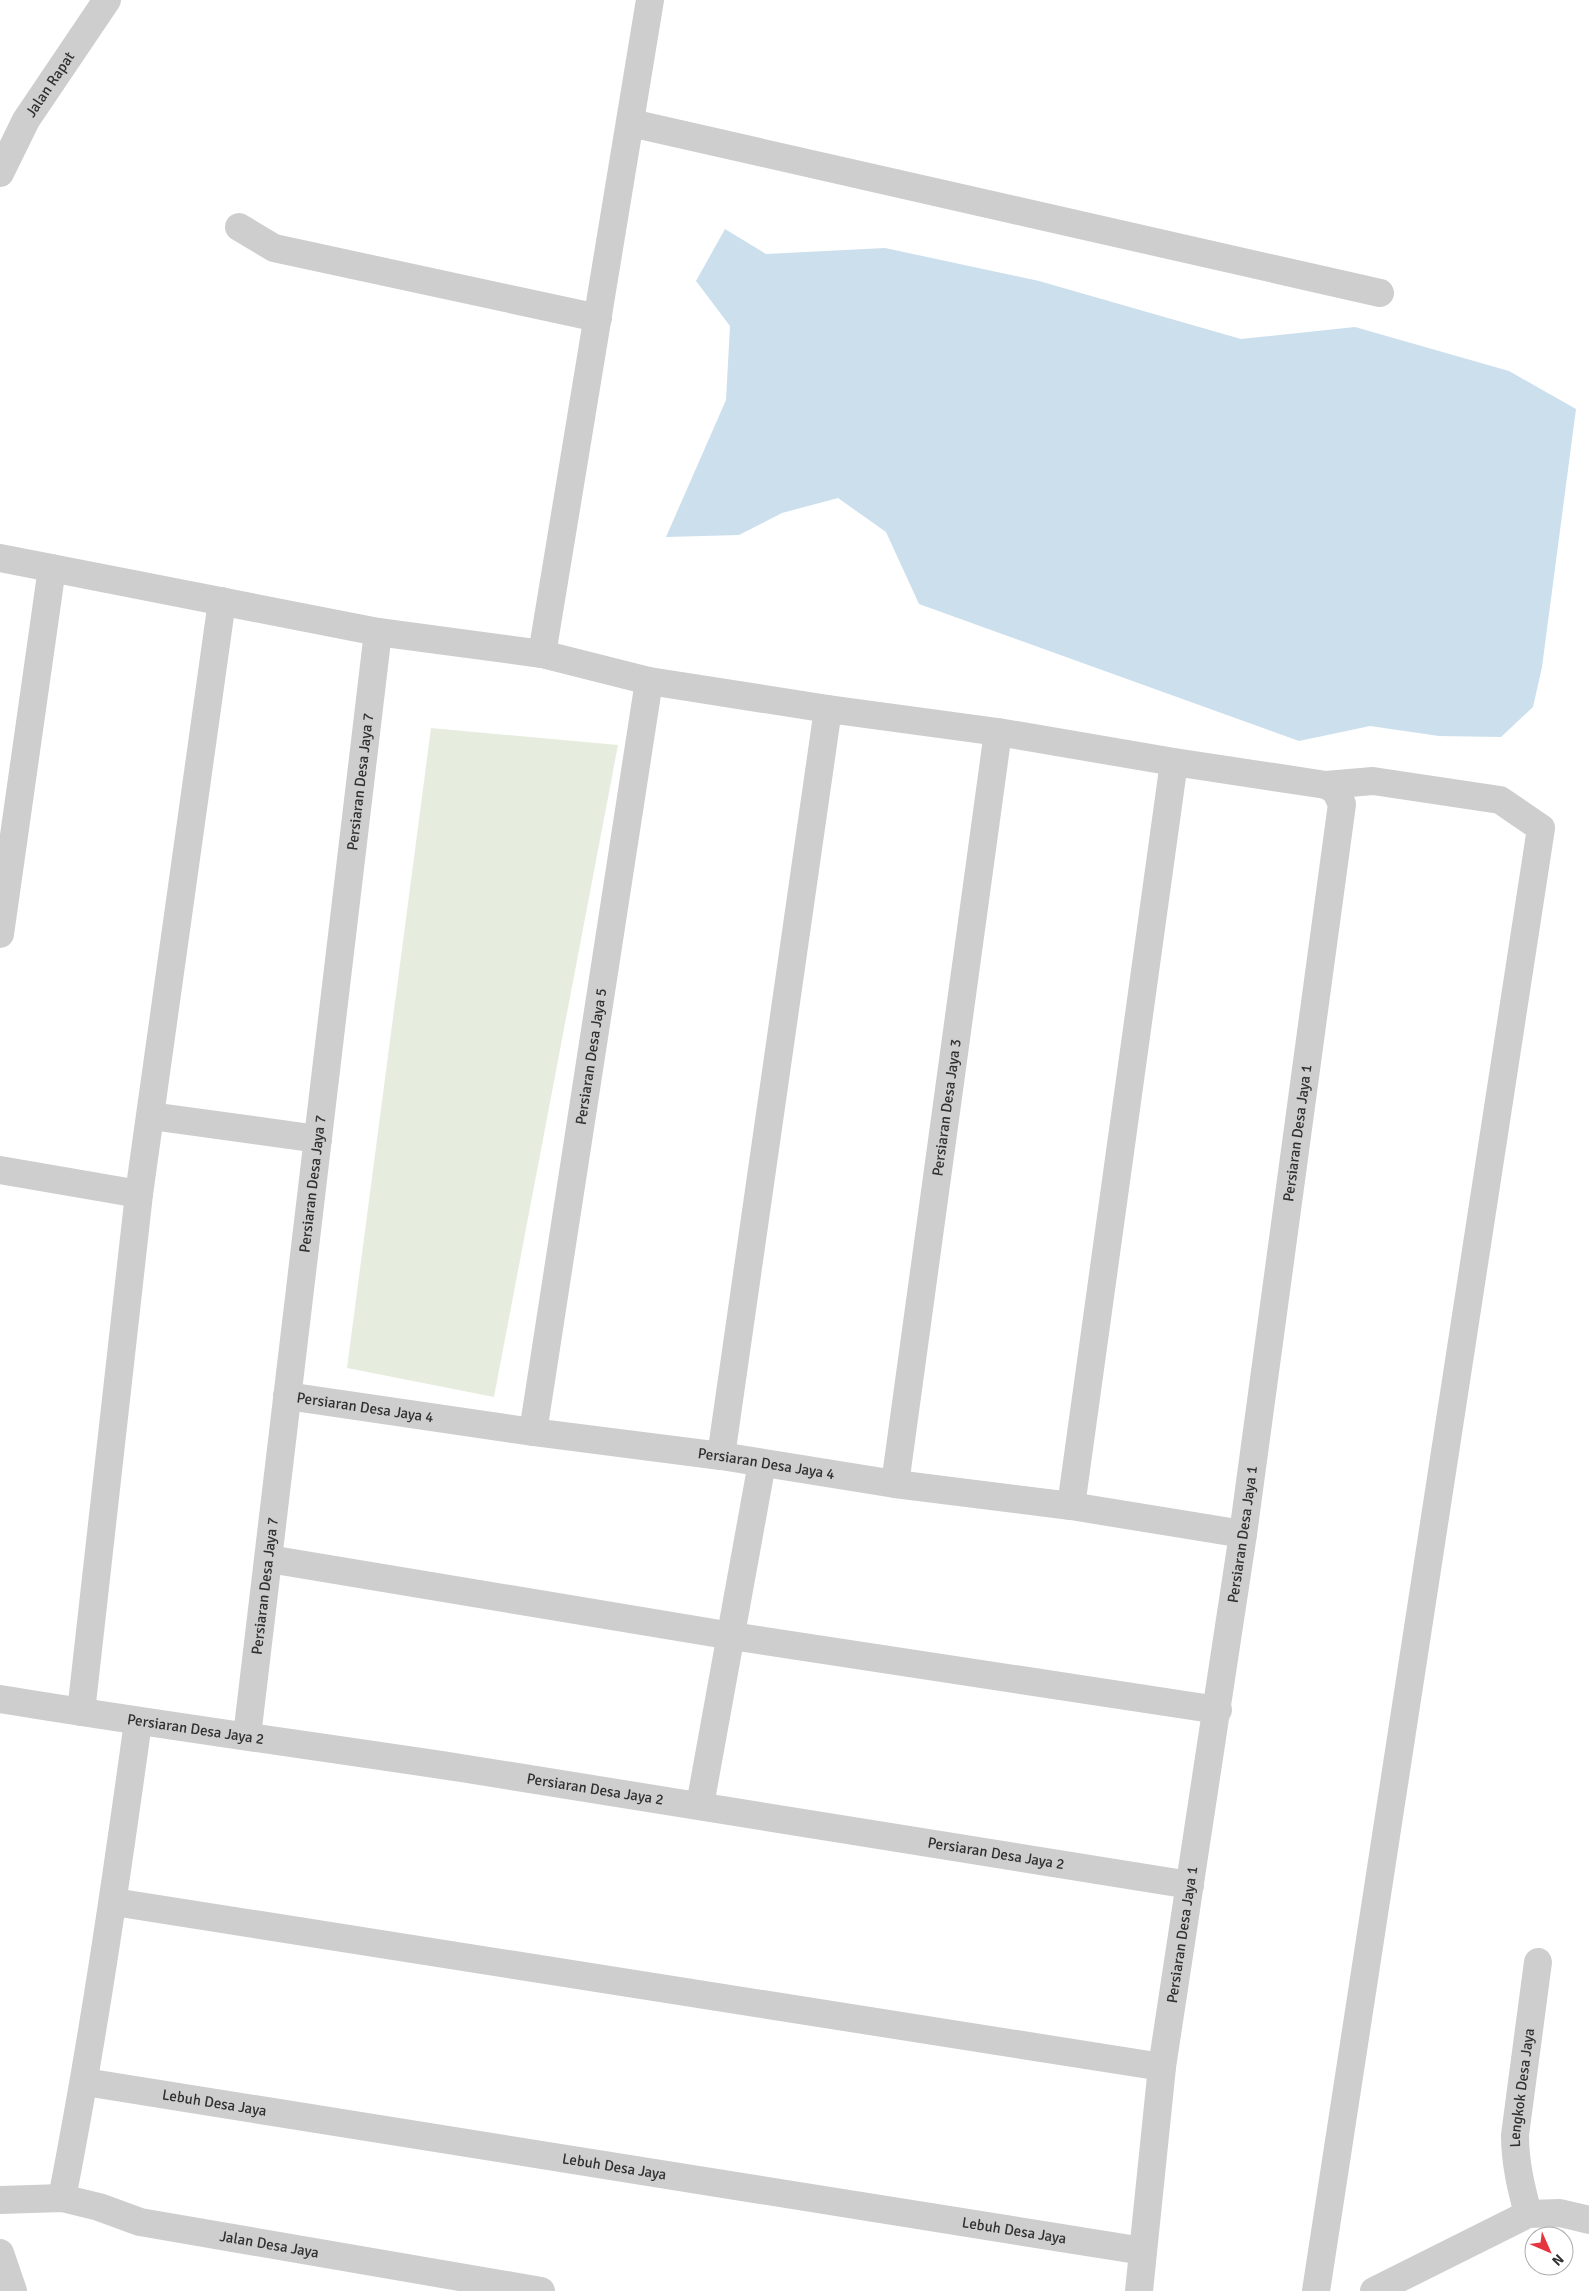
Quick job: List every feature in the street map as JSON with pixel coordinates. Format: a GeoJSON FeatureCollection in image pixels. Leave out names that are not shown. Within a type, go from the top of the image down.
{"type":"FeatureCollection","features":[{"type":"Feature","properties":{"kind":"street","name":"Jalan Rapat"},"geometry":{"type":"LineString","coordinates":[[0,173],[26,120],[107,0]]}},
{"type":"Feature","properties":{"kind":"street"},"geometry":{"type":"LineString","coordinates":[[542,654],[650,0]]}},
{"type":"Feature","properties":{"kind":"street"},"geometry":{"type":"LineString","coordinates":[[631,123],[1380,293]]}},
{"type":"Feature","properties":{"kind":"street"},"geometry":{"type":"LineString","coordinates":[[239,227],[274,248],[598,318]]}},
{"type":"Feature","properties":{"kind":"street"},"geometry":{"type":"LineString","coordinates":[[0,558],[378,632],[542,654],[649,681],[828,709],[998,732],[1174,762],[1326,785],[1373,781],[1500,800],[1541,828],[1316,2291]]}},
{"type":"Feature","properties":{"kind":"street"},"geometry":{"type":"LineString","coordinates":[[0,934],[52,568]]}},
{"type":"Feature","properties":{"kind":"street"},"geometry":{"type":"LineString","coordinates":[[81,1712],[139,1194],[222,601]]}},
{"type":"Feature","properties":{"kind":"street","name":"Persiaran Desa Jaya 7"},"geometry":{"type":"LineString","coordinates":[[247,1736],[378,632]]}},
{"type":"Feature","properties":{"kind":"street","name":"Persiaran Desa Jaya 5"},"geometry":{"type":"LineString","coordinates":[[533,1432],[649,681]]}},
{"type":"Feature","properties":{"kind":"street"},"geometry":{"type":"LineString","coordinates":[[721,1456],[828,709]]}},
{"type":"Feature","properties":{"kind":"street","name":"Persiaran Desa Jaya 3"},"geometry":{"type":"LineString","coordinates":[[895,1484],[998,732]]}},
{"type":"Feature","properties":{"kind":"street"},"geometry":{"type":"LineString","coordinates":[[1071,1506],[1174,762]]}},
{"type":"Feature","properties":{"kind":"street","name":"Persiaran Desa Jaya 1"},"geometry":{"type":"LineString","coordinates":[[1139,2291],[1162,2067],[1218,1710],[1342,804],[1335,790],[1326,785]]}},
{"type":"Feature","properties":{"kind":"street"},"geometry":{"type":"LineString","coordinates":[[151,1116],[318,1138]]}},
{"type":"Feature","properties":{"kind":"street"},"geometry":{"type":"LineString","coordinates":[[0,1170],[139,1194]]}},
{"type":"Feature","properties":{"kind":"street","name":"Persiaran Desa Jaya 4"},"geometry":{"type":"LineString","coordinates":[[287,1396],[533,1432],[721,1456],[895,1484],[1071,1506],[1243,1534]]}},
{"type":"Feature","properties":{"kind":"street"},"geometry":{"type":"LineString","coordinates":[[700,1805],[762,1464]]}},
{"type":"Feature","properties":{"kind":"street"},"geometry":{"type":"LineString","coordinates":[[269,1559],[732,1636],[1218,1710]]}},
{"type":"Feature","properties":{"kind":"street","name":"Persiaran Desa Jaya 2"},"geometry":{"type":"LineString","coordinates":[[0,1699],[138,1722],[247,1736],[700,1805],[1190,1885]]}},
{"type":"Feature","properties":{"kind":"street"},"geometry":{"type":"LineString","coordinates":[[62,2198],[85,2082],[114,1902],[138,1722]]}},
{"type":"Feature","properties":{"kind":"street"},"geometry":{"type":"LineString","coordinates":[[114,1902],[1162,2067]]}},
{"type":"Feature","properties":{"kind":"street","name":"Lengkok Desa Jaya"},"geometry":{"type":"LineString","coordinates":[[1528,2214],[1518,2177],[1515,2135],[1538,1962]]}},
{"type":"Feature","properties":{"kind":"street","name":"Lebuh Desa Jaya"},"geometry":{"type":"LineString","coordinates":[[85,2082],[1144,2251]]}},
{"type":"Feature","properties":{"kind":"street","name":"Jalan Desa Jaya"},"geometry":{"type":"LineString","coordinates":[[0,2200],[62,2198],[99,2207],[140,2222],[541,2291]]}},
{"type":"Feature","properties":{"kind":"street"},"geometry":{"type":"LineString","coordinates":[[1374,2291],[1528,2214],[1560,2213],[1589,2220]]}},
{"type":"Feature","properties":{"kind":"street"},"geometry":{"type":"LineString","coordinates":[[0,2253],[13,2291]]}},
{"type":"Feature","properties":{"kind":"shaded area"},"geometry":{"type":"Polygon","coordinates":[[[431,728],[618,745],[494,1397],[347,1368],[431,728]]]}},
{"type":"Feature","properties":{"kind":"water"},"geometry":{"type":"Polygon","coordinates":[[[725,229],[766,254],[885,248],[1039,281],[1241,339],[1355,327],[1509,371],[1576,409],[1542,667],[1533,707],[1501,737],[1439,736],[1370,726],[1299,741],[919,604],[886,532],[838,498],[782,513],[739,535],[666,537],[726,400],[730,326],[696,281],[725,229]]]}}]}
